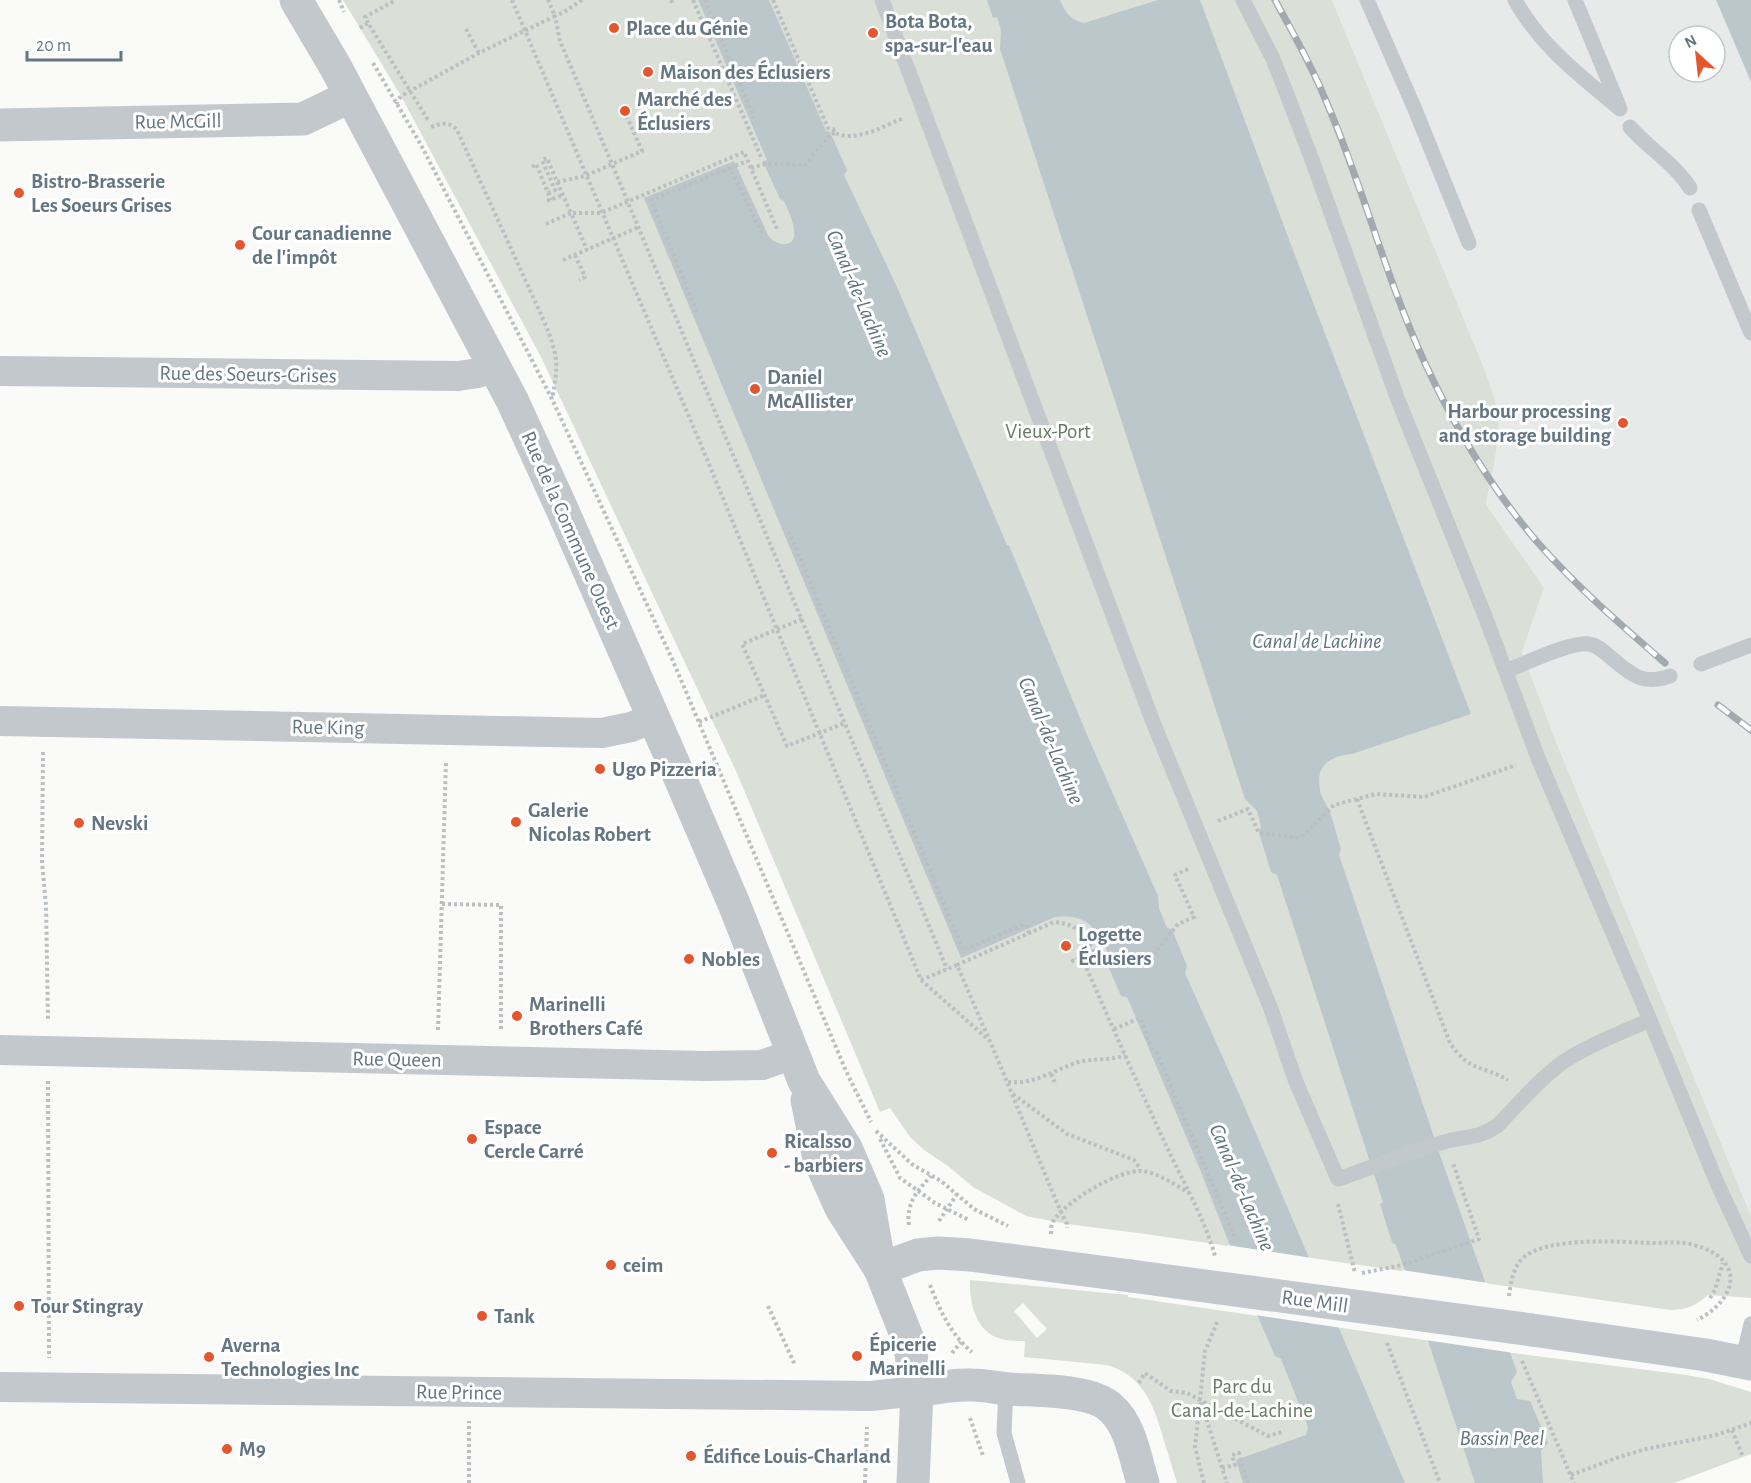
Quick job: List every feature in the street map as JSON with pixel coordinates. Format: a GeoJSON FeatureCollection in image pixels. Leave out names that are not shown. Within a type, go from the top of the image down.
{"type":"FeatureCollection","features":[{"type":"Feature","properties":{"kind":"street","name":"Rue de la Commune Ouest"},"geometry":{"type":"LineString","coordinates":[[296,0],[351,96],[512,400],[562,509],[734,904],[798,1068],[846,1148],[868,1199],[880,1269],[909,1342],[917,1391],[913,1483]]}},
{"type":"Feature","properties":{"kind":"street","name":"Rue McGill"},"geometry":{"type":"LineString","coordinates":[[0,125],[303,119],[351,96]]}},
{"type":"Feature","properties":{"kind":"street","name":"Rue des Soeurs-Grises"},"geometry":{"type":"LineString","coordinates":[[0,371],[458,376],[478,373],[495,365]]}},
{"type":"Feature","properties":{"kind":"street","name":"Rue King"},"geometry":{"type":"LineString","coordinates":[[0,721],[602,733],[631,727],[654,718]]}},
{"type":"Feature","properties":{"kind":"street","name":"Rue Queen"},"geometry":{"type":"LineString","coordinates":[[0,1050],[705,1066],[762,1065],[798,1068]]}},
{"type":"Feature","properties":{"kind":"street","name":"Rue Mill"},"geometry":{"type":"LineString","coordinates":[[880,1269],[918,1255],[938,1253],[970,1255],[1131,1276],[1526,1344],[1747,1363]]}},
{"type":"Feature","properties":{"kind":"street"},"geometry":{"type":"LineString","coordinates":[[917,1391],[972,1385],[1077,1394],[1103,1402],[1124,1426],[1143,1483]]}},
{"type":"Feature","properties":{"kind":"street","name":"Rue Prince"},"geometry":{"type":"LineString","coordinates":[[0,1387],[871,1396],[917,1391]]}},
{"type":"Feature","properties":{"kind":"lane"},"geometry":{"type":"LineString","coordinates":[[882,0],[1149,711],[1271,1009],[1296,1082],[1338,1179],[1446,1141],[1489,1132],[1548,1074],[1580,1052],[1650,1020]]}},
{"type":"Feature","properties":{"kind":"lane"},"geometry":{"type":"LineString","coordinates":[[1243,0],[1273,60],[1290,101],[1398,400],[1506,671],[1538,758],[1718,1185],[1749,1248]]}},
{"type":"Feature","properties":{"kind":"lane"},"geometry":{"type":"LineString","coordinates":[[1367,0],[1414,107],[1469,243]]}},
{"type":"Feature","properties":{"kind":"lane"},"geometry":{"type":"LineString","coordinates":[[1515,0],[1536,34],[1620,109],[1575,0]]}},
{"type":"Feature","properties":{"kind":"lane"},"geometry":{"type":"LineString","coordinates":[[1630,127],[1642,141],[1678,172],[1690,188]]}},
{"type":"Feature","properties":{"kind":"lane"},"geometry":{"type":"LineString","coordinates":[[1699,210],[1751,333]]}},
{"type":"Feature","properties":{"kind":"lane"},"geometry":{"type":"LineString","coordinates":[[1506,671],[1567,647],[1587,643],[1595,645],[1636,677],[1648,681],[1670,676]]}},
{"type":"Feature","properties":{"kind":"lane"},"geometry":{"type":"LineString","coordinates":[[1701,664],[1751,645]]}},
{"type":"Feature","properties":{"kind":"lane"},"geometry":{"type":"LineString","coordinates":[[1747,1363],[1751,1324]]}},
{"type":"Feature","properties":{"kind":"lane"},"geometry":{"type":"LineString","coordinates":[[1006,1389],[1005,1433],[1018,1483]]}},
{"type":"Feature","properties":{"kind":"path"},"geometry":{"type":"LineString","coordinates":[[396,0],[365,17],[428,120]]}},
{"type":"Feature","properties":{"kind":"path"},"geometry":{"type":"LineString","coordinates":[[512,0],[777,630],[921,980],[990,1041]]}},
{"type":"Feature","properties":{"kind":"path"},"geometry":{"type":"LineString","coordinates":[[548,0],[555,16],[560,41],[947,969]]}},
{"type":"Feature","properties":{"kind":"path"},"geometry":{"type":"LineString","coordinates":[[398,104],[401,96],[479,53],[564,12],[582,0]]}},
{"type":"Feature","properties":{"kind":"path"},"geometry":{"type":"LineString","coordinates":[[693,0],[761,157]]}},
{"type":"Feature","properties":{"kind":"path"},"geometry":{"type":"LineString","coordinates":[[705,0],[754,118]]}},
{"type":"Feature","properties":{"kind":"path"},"geometry":{"type":"LineString","coordinates":[[773,0],[828,128],[833,129],[833,133],[842,136],[857,135],[913,115]]}},
{"type":"Feature","properties":{"kind":"path"},"geometry":{"type":"LineString","coordinates":[[360,28],[368,23]]}},
{"type":"Feature","properties":{"kind":"path"},"geometry":{"type":"LineString","coordinates":[[466,29],[479,53]]}},
{"type":"Feature","properties":{"kind":"path"},"geometry":{"type":"LineString","coordinates":[[371,60],[415,135]]}},
{"type":"Feature","properties":{"kind":"path"},"geometry":{"type":"LineString","coordinates":[[557,182],[585,176],[642,151],[627,117]]}},
{"type":"Feature","properties":{"kind":"path"},"geometry":{"type":"LineString","coordinates":[[431,127],[443,122],[453,125],[457,130],[544,321],[555,347],[557,374],[552,399]]}},
{"type":"Feature","properties":{"kind":"path"},"geometry":{"type":"LineString","coordinates":[[751,168],[764,164],[805,165],[833,133]]}},
{"type":"Feature","properties":{"kind":"path"},"geometry":{"type":"LineString","coordinates":[[546,224],[571,213],[601,213],[744,152],[777,229]]}},
{"type":"Feature","properties":{"kind":"path"},"geometry":{"type":"LineString","coordinates":[[548,193],[555,190],[542,160],[547,158],[587,250]]}},
{"type":"Feature","properties":{"kind":"path"},"geometry":{"type":"LineString","coordinates":[[697,312],[651,201],[747,160]]}},
{"type":"Feature","properties":{"kind":"path"},"geometry":{"type":"LineString","coordinates":[[532,166],[536,164],[549,200],[563,195]]}},
{"type":"Feature","properties":{"kind":"path"},"geometry":{"type":"LineString","coordinates":[[730,168],[762,234]]}},
{"type":"Feature","properties":{"kind":"path"},"geometry":{"type":"LineString","coordinates":[[563,260],[639,227]]}},
{"type":"Feature","properties":{"kind":"path"},"geometry":{"type":"LineString","coordinates":[[575,255],[585,277],[579,280]]}},
{"type":"Feature","properties":{"kind":"path"},"geometry":{"type":"LineString","coordinates":[[789,531],[963,950],[1025,924],[1029,933]]}},
{"type":"Feature","properties":{"kind":"path"},"geometry":{"type":"LineString","coordinates":[[802,619],[742,644],[787,746],[845,723]]}},
{"type":"Feature","properties":{"kind":"path"},"geometry":{"type":"LineString","coordinates":[[699,722],[765,695]]}},
{"type":"Feature","properties":{"kind":"path"},"geometry":{"type":"LineString","coordinates":[[43,751],[42,863],[46,904],[48,1027]]}},
{"type":"Feature","properties":{"kind":"path"},"geometry":{"type":"LineString","coordinates":[[438,1033],[446,760]]}},
{"type":"Feature","properties":{"kind":"path"},"geometry":{"type":"LineString","coordinates":[[1235,814],[1248,809],[1258,833],[1300,838],[1334,805],[1376,794],[1424,797],[1521,763]]}},
{"type":"Feature","properties":{"kind":"path"},"geometry":{"type":"LineString","coordinates":[[1357,799],[1450,1043],[1457,1054],[1469,1065],[1503,1077],[1528,1094]]}},
{"type":"Feature","properties":{"kind":"path"},"geometry":{"type":"LineString","coordinates":[[921,980],[1054,922],[1066,923],[1085,934],[1099,961],[1147,963],[1179,924],[1194,917],[1177,880]]}},
{"type":"Feature","properties":{"kind":"path"},"geometry":{"type":"LineString","coordinates":[[442,904],[501,905],[500,1036]]}},
{"type":"Feature","properties":{"kind":"path"},"geometry":{"type":"LineString","coordinates":[[1071,959],[1073,962],[1083,956],[1091,959]]}},
{"type":"Feature","properties":{"kind":"path"},"geometry":{"type":"LineString","coordinates":[[1050,1236],[1053,1222],[1070,1203],[1091,1189],[1126,1174],[1146,1172],[1190,1194],[1086,967],[1096,956]]}},
{"type":"Feature","properties":{"kind":"path"},"geometry":{"type":"LineString","coordinates":[[957,965],[1067,1228]]}},
{"type":"Feature","properties":{"kind":"path"},"geometry":{"type":"LineString","coordinates":[[1114,1029],[1140,1018],[1236,1240]]}},
{"type":"Feature","properties":{"kind":"path"},"geometry":{"type":"LineString","coordinates":[[1007,1082],[1028,1081],[1082,1062],[1113,1059],[1125,1055]]}},
{"type":"Feature","properties":{"kind":"path"},"geometry":{"type":"LineString","coordinates":[[48,1071],[49,1363]]}},
{"type":"Feature","properties":{"kind":"path"},"geometry":{"type":"LineString","coordinates":[[1051,1074],[1056,1085]]}},
{"type":"Feature","properties":{"kind":"path"},"geometry":{"type":"LineString","coordinates":[[1012,1094],[1067,1134],[1080,1141],[1134,1160],[1140,1171]]}},
{"type":"Feature","properties":{"kind":"path"},"geometry":{"type":"LineString","coordinates":[[967,1220],[935,1203],[900,1178],[876,1131],[913,1165],[951,1188],[974,1209],[1011,1227]]}},
{"type":"Feature","properties":{"kind":"path"},"geometry":{"type":"LineString","coordinates":[[1356,1274],[1403,1266],[1479,1239],[1453,1163],[1467,1153],[1468,1138]]}},
{"type":"Feature","properties":{"kind":"path"},"geometry":{"type":"LineString","coordinates":[[917,1191],[931,1176]]}},
{"type":"Feature","properties":{"kind":"path"},"geometry":{"type":"LineString","coordinates":[[1508,1305],[1512,1277],[1516,1268],[1524,1257],[1537,1250],[1567,1243],[1682,1243],[1715,1254],[1730,1273],[1730,1287],[1722,1300],[1710,1312]]}},
{"type":"Feature","properties":{"kind":"path"},"geometry":{"type":"LineString","coordinates":[[1710,1298],[1715,1290],[1723,1262]]}},
{"type":"Feature","properties":{"kind":"path"},"geometry":{"type":"LineString","coordinates":[[935,1299],[953,1333],[974,1354]]}},
{"type":"Feature","properties":{"kind":"path"},"geometry":{"type":"LineString","coordinates":[[768,1306],[798,1373]]}},
{"type":"Feature","properties":{"kind":"path"},"geometry":{"type":"LineString","coordinates":[[1204,1483],[1195,1447],[1204,1360],[1211,1337]]}},
{"type":"Feature","properties":{"kind":"path"},"geometry":{"type":"LineString","coordinates":[[1526,1344],[1533,1388],[1574,1483]]}},
{"type":"Feature","properties":{"kind":"path"},"geometry":{"type":"LineString","coordinates":[[1139,1383],[1146,1373],[1171,1391],[1187,1393],[1268,1437],[1282,1432]]}},
{"type":"Feature","properties":{"kind":"path"},"geometry":{"type":"LineString","coordinates":[[1200,1401],[1227,1483]]}},
{"type":"Feature","properties":{"kind":"path"},"geometry":{"type":"LineString","coordinates":[[967,1409],[985,1462]]}},
{"type":"Feature","properties":{"kind":"path"},"geometry":{"type":"LineString","coordinates":[[469,1412],[469,1483]]}},
{"type":"Feature","properties":{"kind":"path"},"geometry":{"type":"LineString","coordinates":[[865,1483],[867,1420]]}},
{"type":"Feature","properties":{"kind":"path"},"geometry":{"type":"LineString","coordinates":[[1571,1475],[1646,1449],[1716,1435],[1751,1423]]}},
{"type":"Feature","properties":{"kind":"path"},"geometry":{"type":"LineString","coordinates":[[1732,1430],[1743,1457]]}},
{"type":"Feature","properties":{"kind":"path"},"geometry":{"type":"LineString","coordinates":[[1222,1468],[1235,1465],[1232,1455],[1239,1453],[1248,1483]]}},
{"type":"Feature","properties":{"kind":"path"},"geometry":{"type":"LineString","coordinates":[[1434,1467],[1440,1483]]}},
{"type":"Feature","properties":{"kind":"shaded area"},"geometry":{"type":"Polygon","coordinates":[[[1332,0],[1716,0],[1726,24],[1667,24],[1667,84],[1727,84],[1727,26],[1751,82],[1751,1216],[1557,744],[1522,652],[1544,588],[1486,504],[1498,443],[1482,363],[1332,0]]]}},
{"type":"Feature","properties":{"kind":"green space","name":"Vieux-Port"},"geometry":{"type":"Polygon","coordinates":[[[343,0],[1332,0],[1492,390],[1497,410],[1498,428],[1486,504],[1544,588],[1522,652],[1557,744],[1751,1216],[1751,1298],[1708,1295],[1691,1306],[1671,1310],[1067,1224],[1026,1216],[973,1187],[924,1150],[910,1137],[890,1108],[880,1112],[736,771],[541,357],[401,96],[343,0]]]}},
{"type":"Feature","properties":{"kind":"green space","name":"Parc du Canal-de-Lachine"},"geometry":{"type":"Polygon","coordinates":[[[970,1280],[1128,1295],[1128,1297],[1528,1355],[1709,1379],[1751,1392],[1751,1454],[1674,1483],[1177,1483],[1150,1401],[1137,1383],[1119,1370],[1107,1365],[1024,1357],[1025,1341],[1001,1339],[985,1330],[980,1323],[973,1307],[970,1280]],[[1023,1303],[1014,1311],[1037,1338],[1047,1329],[1023,1303]]]}},
{"type":"Feature","properties":{"kind":"water","name":"Canal-de-Lachine"},"geometry":{"type":"Polygon","coordinates":[[[698,0],[769,0],[826,131],[830,132],[847,170],[844,175],[897,287],[1007,545],[1009,545],[1087,735],[1158,896],[1159,908],[1167,928],[1173,932],[1187,966],[1185,973],[1405,1483],[1243,1483],[1236,1460],[1306,1435],[1307,1424],[1281,1359],[1275,1356],[1261,1324],[1199,1167],[1127,997],[1121,996],[1106,961],[1110,957],[1101,939],[1091,925],[1084,921],[1067,916],[1055,917],[961,958],[644,198],[734,161],[768,235],[781,244],[789,243],[794,236],[789,211],[784,201],[780,199],[764,164],[763,161],[767,160],[698,0]]]}},
{"type":"Feature","properties":{"kind":"water","name":"Canal de Lachine"},"geometry":{"type":"Polygon","coordinates":[[[987,0],[1060,0],[1069,15],[1084,23],[1158,0],[1200,0],[1291,245],[1471,714],[1337,757],[1322,768],[1319,781],[1341,849],[1339,855],[1441,1158],[1517,1372],[1511,1382],[1517,1399],[1530,1401],[1548,1443],[1541,1451],[1543,1483],[1475,1483],[1403,1265],[1396,1245],[1392,1242],[1380,1204],[1383,1202],[1277,875],[1271,872],[1259,833],[1261,827],[1257,811],[1245,799],[1000,49],[1001,30],[997,17],[993,18],[987,0]]]}},
{"type":"Feature","properties":{"kind":"water"},"geometry":{"type":"Polygon","coordinates":[[[1716,0],[1751,0],[1751,82],[1727,24],[1716,0]]]}},
{"type":"Feature","properties":{"kind":"pier"},"geometry":{"type":"Polygon","coordinates":[[[1227,1245],[1312,1258],[1342,1328],[1255,1315],[1227,1245]]]}},
{"type":"Feature","properties":{"kind":"pier"},"geometry":{"type":"Polygon","coordinates":[[[1402,1270],[1488,1283],[1514,1353],[1425,1340],[1402,1270]]]}},
{"type":"Feature","properties":{"kind":"railway"},"geometry":{"type":"LineString","coordinates":[[1275,0],[1321,88],[1410,329],[1424,361],[1475,457],[1505,502],[1539,544],[1584,591],[1665,663]]}},
{"type":"Feature","properties":{"kind":"railway"},"geometry":{"type":"LineString","coordinates":[[1718,705],[1751,730]]}},
{"type":"Feature","properties":{"kind":"place","name":"Place du Génie"},"geometry":{"type":"Point","coordinates":[614,28]}},
{"type":"Feature","properties":{"kind":"place","name":"Bota Bota, spa-sur-l'eau"},"geometry":{"type":"Point","coordinates":[873,33]}},
{"type":"Feature","properties":{"kind":"place","name":"Maison des Éclusiers"},"geometry":{"type":"Point","coordinates":[648,72]}},
{"type":"Feature","properties":{"kind":"place","name":"Marché des Éclusiers"},"geometry":{"type":"Point","coordinates":[625,111]}},
{"type":"Feature","properties":{"kind":"place","name":"Bistro-Brasserie Les Soeurs Grises"},"geometry":{"type":"Point","coordinates":[19,193]}},
{"type":"Feature","properties":{"kind":"place","name":"Cour canadienne de l′impôt"},"geometry":{"type":"Point","coordinates":[240,245]}},
{"type":"Feature","properties":{"kind":"place","name":"Daniel McAllister"},"geometry":{"type":"Point","coordinates":[755,389]}},
{"type":"Feature","properties":{"kind":"place","name":"Harbour processing and storage building"},"geometry":{"type":"Point","coordinates":[1623,423]}},
{"type":"Feature","properties":{"kind":"place","name":"Ugo Pizzeria"},"geometry":{"type":"Point","coordinates":[600,769]}},
{"type":"Feature","properties":{"kind":"place","name":"Galerie Nicolas Robert"},"geometry":{"type":"Point","coordinates":[516,822]}},
{"type":"Feature","properties":{"kind":"place","name":"Nevski"},"geometry":{"type":"Point","coordinates":[79,823]}},
{"type":"Feature","properties":{"kind":"place","name":"Logette Éclusiers"},"geometry":{"type":"Point","coordinates":[1066,946]}},
{"type":"Feature","properties":{"kind":"place","name":"Nobles"},"geometry":{"type":"Point","coordinates":[689,959]}},
{"type":"Feature","properties":{"kind":"place","name":"Marinelli Brothers Café"},"geometry":{"type":"Point","coordinates":[517,1016]}},
{"type":"Feature","properties":{"kind":"place","name":"Espace Cercle Carré"},"geometry":{"type":"Point","coordinates":[472,1139]}},
{"type":"Feature","properties":{"kind":"place","name":"Ricalsso - barbiers"},"geometry":{"type":"Point","coordinates":[772,1153]}},
{"type":"Feature","properties":{"kind":"place","name":"ceim"},"geometry":{"type":"Point","coordinates":[611,1265]}},
{"type":"Feature","properties":{"kind":"place","name":"Tour Stingray"},"geometry":{"type":"Point","coordinates":[19,1306]}},
{"type":"Feature","properties":{"kind":"place","name":"Tank"},"geometry":{"type":"Point","coordinates":[482,1316]}},
{"type":"Feature","properties":{"kind":"place","name":"Épicerie Marinelli"},"geometry":{"type":"Point","coordinates":[857,1356]}},
{"type":"Feature","properties":{"kind":"place","name":"Averna Technologies Inc"},"geometry":{"type":"Point","coordinates":[209,1357]}},
{"type":"Feature","properties":{"kind":"place","name":"M9"},"geometry":{"type":"Point","coordinates":[227,1449]}},
{"type":"Feature","properties":{"kind":"place","name":"Édifice Louis-Charland"},"geometry":{"type":"Point","coordinates":[691,1456]}},
{"type":"Feature","properties":{"kind":"water label","name":"Bassin Peel"},"geometry":{"type":"Point","coordinates":[1502,1437]}}]}
